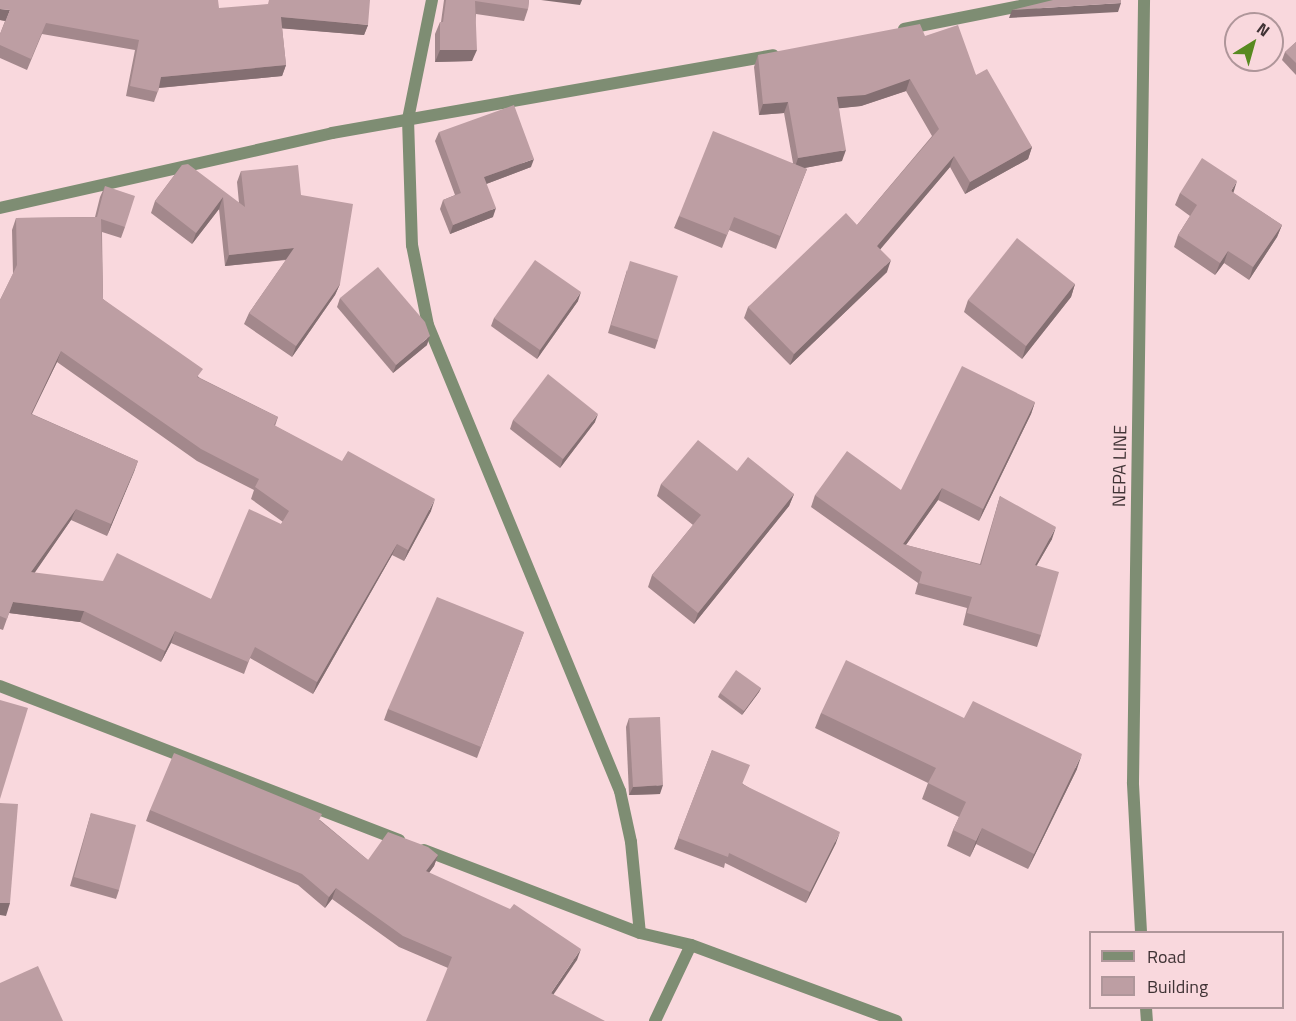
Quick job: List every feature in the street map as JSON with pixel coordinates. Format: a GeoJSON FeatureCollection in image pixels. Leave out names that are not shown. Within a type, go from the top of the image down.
{"type":"FeatureCollection","features":[{"type":"Feature","properties":{"kind":"street"},"geometry":{"type":"LineString","coordinates":[[432,0],[408,119],[412,245],[428,325],[620,791],[631,842],[640,933]]}},
{"type":"Feature","properties":{"kind":"street"},"geometry":{"type":"LineString","coordinates":[[891,31],[1051,0]]}},
{"type":"Feature","properties":{"kind":"street","name":"NEPA LINE"},"geometry":{"type":"LineString","coordinates":[[1141,931],[1133,782],[1144,0]]}},
{"type":"Feature","properties":{"kind":"street"},"geometry":{"type":"LineString","coordinates":[[0,208],[332,133],[789,51]]}},
{"type":"Feature","properties":{"kind":"street"},"geometry":{"type":"LineString","coordinates":[[0,686],[640,933],[691,945],[896,1021]]}},
{"type":"Feature","properties":{"kind":"street"},"geometry":{"type":"LineString","coordinates":[[655,1021],[691,945]]}},
{"type":"Feature","properties":{"kind":"building"},"geometry":{"type":"Polygon","coordinates":[[[0,0],[218,0],[219,8],[268,4],[269,0],[370,0],[368,25],[281,17],[286,65],[161,77],[158,92],[130,86],[139,40],[46,23],[31,59],[0,45],[0,34],[10,10],[0,9],[0,0]]]}},
{"type":"Feature","properties":{"kind":"building"},"geometry":{"type":"Polygon","coordinates":[[[446,0],[529,0],[528,9],[475,1],[477,50],[440,50],[440,22],[443,22],[446,0]]]}},
{"type":"Feature","properties":{"kind":"building"},"geometry":{"type":"Polygon","coordinates":[[[1053,0],[1121,0],[1121,3],[1012,10],[1053,0]]]}},
{"type":"Feature","properties":{"kind":"building"},"geometry":{"type":"Polygon","coordinates":[[[920,24],[925,36],[958,25],[976,75],[987,69],[1032,147],[970,182],[954,156],[877,246],[891,260],[794,354],[748,307],[846,213],[857,225],[939,129],[910,79],[865,95],[837,97],[846,150],[798,158],[788,102],[763,104],[758,55],[920,24]]]}},
{"type":"Feature","properties":{"kind":"building"},"geometry":{"type":"Polygon","coordinates":[[[1296,42],[1296,63],[1285,52],[1296,42]]]}},
{"type":"Feature","properties":{"kind":"building"},"geometry":{"type":"Polygon","coordinates":[[[514,105],[534,159],[484,177],[496,208],[453,225],[443,200],[461,193],[439,132],[514,105]]]}},
{"type":"Feature","properties":{"kind":"building"},"geometry":{"type":"Polygon","coordinates":[[[713,131],[807,169],[780,236],[734,217],[727,235],[679,216],[713,131]]]}},
{"type":"Feature","properties":{"kind":"building"},"geometry":{"type":"Polygon","coordinates":[[[1202,158],[1237,181],[1231,191],[1282,225],[1253,267],[1228,251],[1220,263],[1178,235],[1197,205],[1180,193],[1202,158]]]}},
{"type":"Feature","properties":{"kind":"building"},"geometry":{"type":"Polygon","coordinates":[[[188,164],[245,207],[241,171],[298,165],[301,195],[353,204],[340,284],[296,346],[249,313],[294,248],[229,255],[223,197],[196,233],[155,201],[182,165],[188,164]]]}},
{"type":"Feature","properties":{"kind":"building"},"geometry":{"type":"Polygon","coordinates":[[[105,186],[135,196],[125,227],[101,219],[103,299],[203,369],[197,377],[278,417],[274,425],[342,461],[348,451],[435,499],[408,550],[397,544],[317,682],[255,647],[248,662],[175,631],[165,651],[84,611],[13,602],[7,619],[0,616],[0,300],[17,265],[16,218],[97,217],[105,186]],[[61,351],[31,414],[138,461],[111,524],[76,509],[31,572],[103,581],[117,553],[211,599],[249,509],[281,524],[289,511],[255,487],[259,479],[201,449],[61,351]]]}},
{"type":"Feature","properties":{"kind":"building"},"geometry":{"type":"Polygon","coordinates":[[[1017,238],[1075,284],[1026,346],[968,300],[1017,238]]]}},
{"type":"Feature","properties":{"kind":"building"},"geometry":{"type":"Polygon","coordinates":[[[535,260],[581,292],[540,350],[494,318],[535,260]]]}},
{"type":"Feature","properties":{"kind":"building"},"geometry":{"type":"Polygon","coordinates":[[[630,261],[678,276],[658,340],[611,325],[630,261]]]}},
{"type":"Feature","properties":{"kind":"building"},"geometry":{"type":"Polygon","coordinates":[[[378,267],[425,322],[430,336],[396,365],[340,298],[378,267]]]}},
{"type":"Feature","properties":{"kind":"building"},"geometry":{"type":"Polygon","coordinates":[[[962,366],[1035,402],[983,509],[942,488],[903,544],[981,565],[1000,496],[1056,527],[1035,565],[1059,572],[1041,635],[967,613],[972,597],[919,583],[922,572],[815,495],[847,451],[901,490],[962,366]]]}},
{"type":"Feature","properties":{"kind":"building"},"geometry":{"type":"Polygon","coordinates":[[[548,374],[598,414],[563,459],[513,420],[548,374]]]}},
{"type":"Feature","properties":{"kind":"building"},"geometry":{"type":"Polygon","coordinates":[[[698,440],[737,471],[748,457],[794,494],[698,613],[652,575],[701,515],[661,484],[698,440]]]}},
{"type":"Feature","properties":{"kind":"building"},"geometry":{"type":"Polygon","coordinates":[[[437,597],[524,632],[481,747],[388,709],[437,597]]]}},
{"type":"Feature","properties":{"kind":"building"},"geometry":{"type":"Polygon","coordinates":[[[846,660],[964,718],[973,701],[1082,754],[1034,854],[982,828],[976,841],[953,830],[966,802],[928,783],[936,768],[821,713],[846,660]]]}},
{"type":"Feature","properties":{"kind":"building"},"geometry":{"type":"Polygon","coordinates":[[[736,670],[761,688],[744,711],[720,693],[736,670]]]}},
{"type":"Feature","properties":{"kind":"building"},"geometry":{"type":"Polygon","coordinates":[[[0,700],[28,708],[0,799],[0,700]]]}},
{"type":"Feature","properties":{"kind":"building"},"geometry":{"type":"Polygon","coordinates":[[[660,717],[663,785],[633,787],[629,718],[660,717]]]}},
{"type":"Feature","properties":{"kind":"building"},"geometry":{"type":"Polygon","coordinates":[[[712,750],[750,765],[742,784],[840,832],[810,892],[729,853],[728,857],[678,838],[712,750]]]}},
{"type":"Feature","properties":{"kind":"building"},"geometry":{"type":"Polygon","coordinates":[[[174,753],[322,814],[319,820],[368,860],[388,832],[428,847],[438,855],[426,871],[510,909],[514,904],[581,949],[551,993],[605,1021],[426,1021],[452,957],[403,936],[336,888],[329,897],[302,874],[150,810],[174,753]]]}},
{"type":"Feature","properties":{"kind":"building"},"geometry":{"type":"Polygon","coordinates":[[[0,803],[18,804],[10,903],[0,903],[0,803]]]}},
{"type":"Feature","properties":{"kind":"building"},"geometry":{"type":"Polygon","coordinates":[[[91,813],[136,825],[119,890],[74,877],[91,813]]]}},
{"type":"Feature","properties":{"kind":"building"},"geometry":{"type":"Polygon","coordinates":[[[38,966],[63,1021],[0,1021],[0,983],[38,966]]]}}]}
